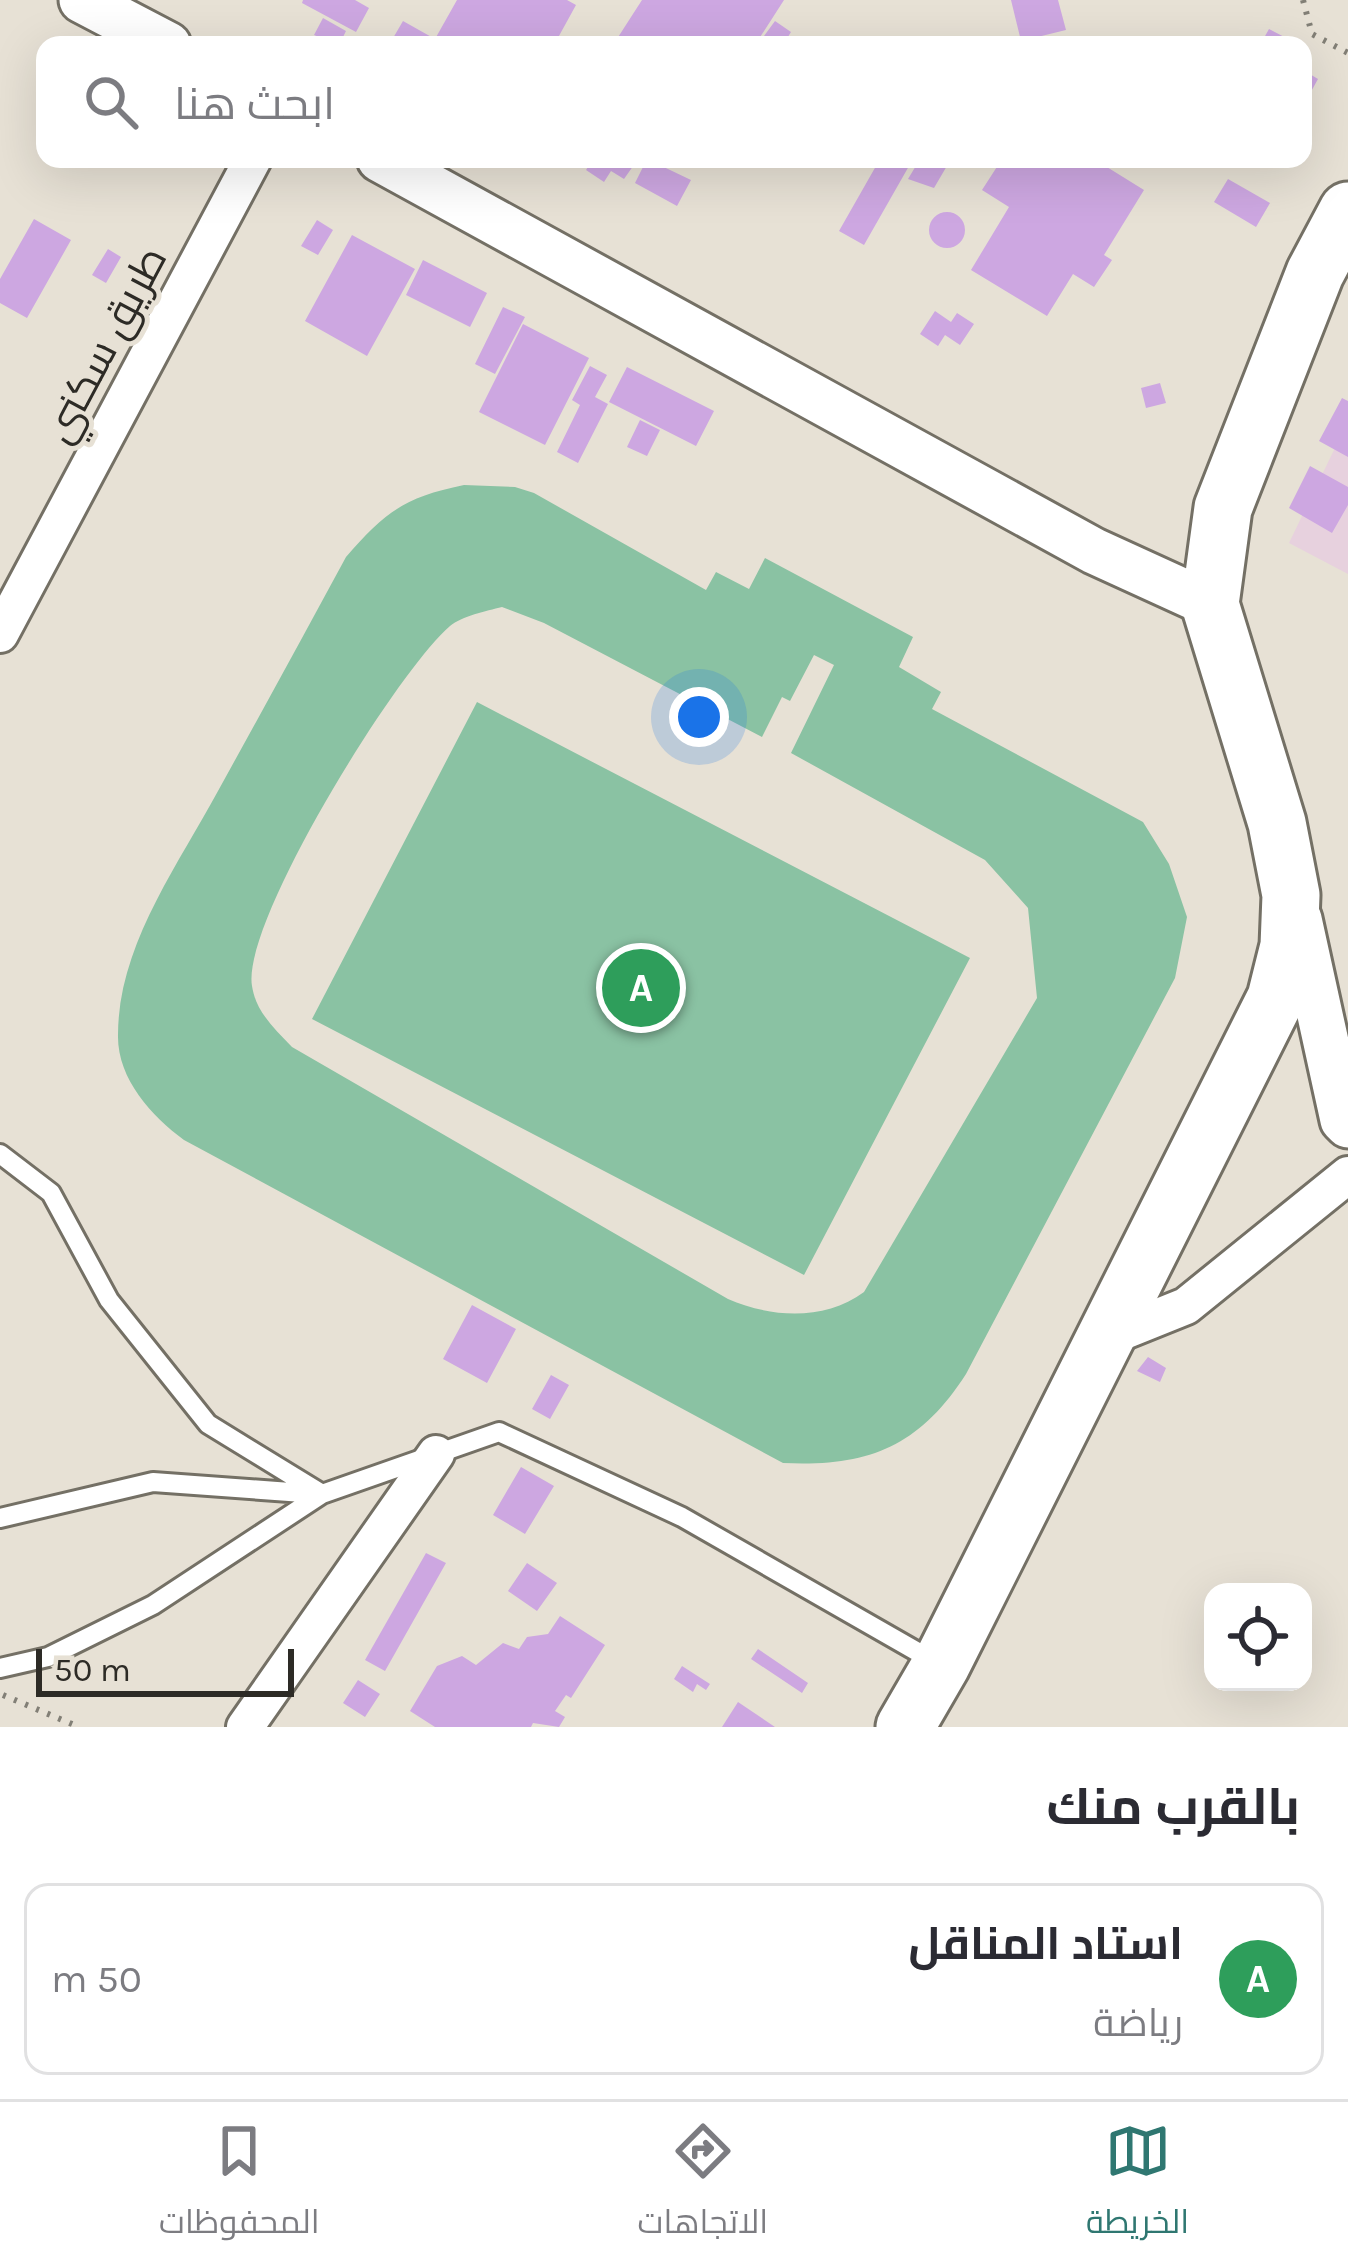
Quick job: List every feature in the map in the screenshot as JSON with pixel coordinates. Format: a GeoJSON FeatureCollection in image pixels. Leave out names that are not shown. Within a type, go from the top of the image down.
{"type":"FeatureCollection","features":[{"type":"Feature","properties":{"kind":"main road"},"geometry":{"type":"LineString","coordinates":[[905,1727],[941,1665],[1276,998],[1289,946],[1291,895],[1277,823],[1210,604],[1223,508],[1315,273],[1348,211]]}},
{"type":"Feature","properties":{"kind":"street"},"geometry":{"type":"LineString","coordinates":[[82,0],[151,36]]}},
{"type":"Feature","properties":{"kind":"street","name":"طريق سكني"},"geometry":{"type":"LineString","coordinates":[[0,634],[248,168]]}},
{"type":"Feature","properties":{"kind":"street"},"geometry":{"type":"LineString","coordinates":[[396,168],[1094,551],[1210,604]]}},
{"type":"Feature","properties":{"kind":"street"},"geometry":{"type":"LineString","coordinates":[[1277,823],[1343,1120],[1348,1124]]}},
{"type":"Feature","properties":{"kind":"street"},"geometry":{"type":"LineString","coordinates":[[1104,1339],[1186,1306],[1348,1174]]}},
{"type":"Feature","properties":{"kind":"street"},"geometry":{"type":"LineString","coordinates":[[245,1727],[436,1454]]}},
{"type":"Feature","properties":{"kind":"lane"},"geometry":{"type":"LineString","coordinates":[[0,1154],[51,1193],[110,1300],[208,1424],[322,1494]]}},
{"type":"Feature","properties":{"kind":"lane"},"geometry":{"type":"LineString","coordinates":[[0,1668],[48,1657],[153,1605],[322,1494],[499,1432],[682,1517],[941,1665]]}},
{"type":"Feature","properties":{"kind":"lane"},"geometry":{"type":"LineString","coordinates":[[0,1518],[153,1482],[322,1494]]}},
{"type":"Feature","properties":{"kind":"path"},"geometry":{"type":"LineString","coordinates":[[1303,0],[1312,34],[1348,53]]}},
{"type":"Feature","properties":{"kind":"path"},"geometry":{"type":"LineString","coordinates":[[0,1694],[79,1727]]}},
{"type":"Feature","properties":{"kind":"shaded area"},"geometry":{"type":"Polygon","coordinates":[[[1348,421],[1348,574],[1289,543],[1348,421]]]}},
{"type":"Feature","properties":{"kind":"green space"},"geometry":{"type":"Polygon","coordinates":[[[464,485],[515,487],[534,493],[706,590],[716,572],[749,589],[765,558],[913,637],[899,667],[941,692],[932,709],[1143,822],[1169,864],[1187,917],[1175,978],[966,1374],[930,1419],[889,1447],[841,1461],[783,1463],[184,1140],[148,1108],[123,1066],[118,1035],[121,1002],[139,939],[346,557],[398,509],[464,485]],[[502,607],[461,619],[426,651],[362,742],[296,856],[255,954],[252,986],[257,1004],[292,1047],[728,1299],[761,1310],[796,1314],[848,1302],[864,1292],[1037,998],[1028,908],[985,860],[791,753],[834,665],[814,655],[790,701],[782,697],[762,737],[544,623],[502,607]]]}},
{"type":"Feature","properties":{"kind":"green space"},"geometry":{"type":"Polygon","coordinates":[[[477,702],[970,958],[804,1275],[312,1019],[477,702]]]}},
{"type":"Feature","properties":{"kind":"building"},"geometry":{"type":"Polygon","coordinates":[[[303,0],[355,0],[369,8],[356,32],[303,0]]]}},
{"type":"Feature","properties":{"kind":"building"},"geometry":{"type":"Polygon","coordinates":[[[457,0],[567,0],[576,5],[559,36],[437,36],[457,0]]]}},
{"type":"Feature","properties":{"kind":"building"},"geometry":{"type":"Polygon","coordinates":[[[642,0],[784,0],[761,36],[619,36],[642,0]]]}},
{"type":"Feature","properties":{"kind":"building"},"geometry":{"type":"Polygon","coordinates":[[[1011,0],[1058,0],[1066,30],[1020,36],[1011,0]]]}},
{"type":"Feature","properties":{"kind":"building"},"geometry":{"type":"Polygon","coordinates":[[[323,18],[346,31],[344,36],[314,35],[323,18]]]}},
{"type":"Feature","properties":{"kind":"building"},"geometry":{"type":"Polygon","coordinates":[[[403,21],[430,36],[394,36],[403,21]]]}},
{"type":"Feature","properties":{"kind":"building"},"geometry":{"type":"Polygon","coordinates":[[[775,21],[791,32],[789,36],[764,36],[775,21]]]}},
{"type":"Feature","properties":{"kind":"building"},"geometry":{"type":"Polygon","coordinates":[[[632,168],[624,179],[611,171],[604,182],[586,170],[632,168]]]}},
{"type":"Feature","properties":{"kind":"building"},"geometry":{"type":"Polygon","coordinates":[[[642,168],[666,168],[691,180],[677,206],[635,183],[642,168]]]}},
{"type":"Feature","properties":{"kind":"building"},"geometry":{"type":"Polygon","coordinates":[[[875,168],[908,168],[864,245],[839,231],[875,168]]]}},
{"type":"Feature","properties":{"kind":"building"},"geometry":{"type":"Polygon","coordinates":[[[915,168],[946,168],[934,188],[908,179],[915,168]]]}},
{"type":"Feature","properties":{"kind":"building"},"geometry":{"type":"Polygon","coordinates":[[[996,168],[1109,168],[1144,190],[1104,255],[1112,260],[1094,287],[1073,274],[1047,316],[971,270],[1009,207],[982,190],[996,168]]]}},
{"type":"Feature","properties":{"kind":"building"},"geometry":{"type":"Polygon","coordinates":[[[1228,179],[1270,203],[1256,227],[1214,202],[1228,179]]]}},
{"type":"Feature","properties":{"kind":"building"},"geometry":{"type":"Polygon","coordinates":[[[947,212],[960,217],[965,230],[960,243],[947,248],[934,243],[929,230],[934,217],[947,212]]]}},
{"type":"Feature","properties":{"kind":"building"},"geometry":{"type":"Polygon","coordinates":[[[34,219],[71,240],[27,318],[0,303],[0,279],[34,219]]]}},
{"type":"Feature","properties":{"kind":"building"},"geometry":{"type":"Polygon","coordinates":[[[317,220],[333,230],[318,255],[301,246],[317,220]]]}},
{"type":"Feature","properties":{"kind":"building"},"geometry":{"type":"Polygon","coordinates":[[[352,235],[415,269],[367,356],[305,321],[352,235]]]}},
{"type":"Feature","properties":{"kind":"building"},"geometry":{"type":"Polygon","coordinates":[[[108,249],[121,257],[106,283],[92,275],[108,249]]]}},
{"type":"Feature","properties":{"kind":"building"},"geometry":{"type":"Polygon","coordinates":[[[423,260],[487,293],[470,327],[406,295],[423,260]]]}},
{"type":"Feature","properties":{"kind":"building"},"geometry":{"type":"Polygon","coordinates":[[[503,307],[525,317],[495,374],[475,364],[503,307]]]}},
{"type":"Feature","properties":{"kind":"building"},"geometry":{"type":"Polygon","coordinates":[[[935,311],[951,322],[957,313],[974,324],[960,345],[945,335],[938,346],[920,334],[935,311]]]}},
{"type":"Feature","properties":{"kind":"building"},"geometry":{"type":"Polygon","coordinates":[[[523,324],[589,358],[545,445],[479,412],[523,324]]]}},
{"type":"Feature","properties":{"kind":"building"},"geometry":{"type":"Polygon","coordinates":[[[590,366],[607,375],[595,397],[608,404],[578,463],[557,452],[580,405],[572,400],[590,366]]]}},
{"type":"Feature","properties":{"kind":"building"},"geometry":{"type":"Polygon","coordinates":[[[627,367],[714,411],[696,446],[609,402],[627,367]]]}},
{"type":"Feature","properties":{"kind":"building"},"geometry":{"type":"Polygon","coordinates":[[[1160,383],[1166,403],[1146,408],[1141,388],[1160,383]]]}},
{"type":"Feature","properties":{"kind":"building"},"geometry":{"type":"Polygon","coordinates":[[[1342,398],[1348,401],[1348,457],[1319,441],[1342,398]]]}},
{"type":"Feature","properties":{"kind":"building"},"geometry":{"type":"Polygon","coordinates":[[[640,420],[660,430],[647,456],[627,447],[640,420]]]}},
{"type":"Feature","properties":{"kind":"building"},"geometry":{"type":"Polygon","coordinates":[[[1310,466],[1348,487],[1348,505],[1332,533],[1289,508],[1310,466]]]}},
{"type":"Feature","properties":{"kind":"building"},"geometry":{"type":"Polygon","coordinates":[[[472,1305],[516,1329],[487,1383],[443,1359],[472,1305]]]}},
{"type":"Feature","properties":{"kind":"building"},"geometry":{"type":"Polygon","coordinates":[[[1148,1357],[1166,1368],[1160,1382],[1137,1371],[1148,1357]]]}},
{"type":"Feature","properties":{"kind":"building"},"geometry":{"type":"Polygon","coordinates":[[[551,1375],[569,1385],[550,1419],[532,1409],[551,1375]]]}},
{"type":"Feature","properties":{"kind":"building"},"geometry":{"type":"Polygon","coordinates":[[[521,1467],[554,1486],[525,1534],[493,1515],[521,1467]]]}},
{"type":"Feature","properties":{"kind":"building"},"geometry":{"type":"Polygon","coordinates":[[[426,1553],[446,1563],[385,1671],[365,1660],[426,1553]]]}},
{"type":"Feature","properties":{"kind":"building"},"geometry":{"type":"Polygon","coordinates":[[[527,1563],[557,1583],[537,1611],[508,1591],[527,1563]]]}},
{"type":"Feature","properties":{"kind":"building"},"geometry":{"type":"Polygon","coordinates":[[[560,1616],[605,1645],[571,1698],[566,1695],[555,1711],[565,1717],[559,1727],[533,1723],[531,1727],[435,1727],[410,1711],[437,1666],[462,1656],[476,1665],[503,1643],[519,1649],[527,1637],[548,1634],[560,1616]]]}},
{"type":"Feature","properties":{"kind":"building"},"geometry":{"type":"Polygon","coordinates":[[[758,1649],[808,1683],[802,1693],[751,1659],[758,1649]]]}},
{"type":"Feature","properties":{"kind":"building"},"geometry":{"type":"Polygon","coordinates":[[[682,1666],[710,1684],[706,1690],[697,1684],[693,1692],[674,1679],[682,1666]]]}},
{"type":"Feature","properties":{"kind":"building"},"geometry":{"type":"Polygon","coordinates":[[[358,1680],[380,1694],[365,1717],[343,1703],[358,1680]]]}},
{"type":"Feature","properties":{"kind":"building"},"geometry":{"type":"Polygon","coordinates":[[[738,1702],[775,1727],[722,1727],[738,1702]]]}},
{"type":"Feature","properties":{"kind":"place","name":"استاد المناقل"},"geometry":{"type":"Point","coordinates":[641,988]}}]}
